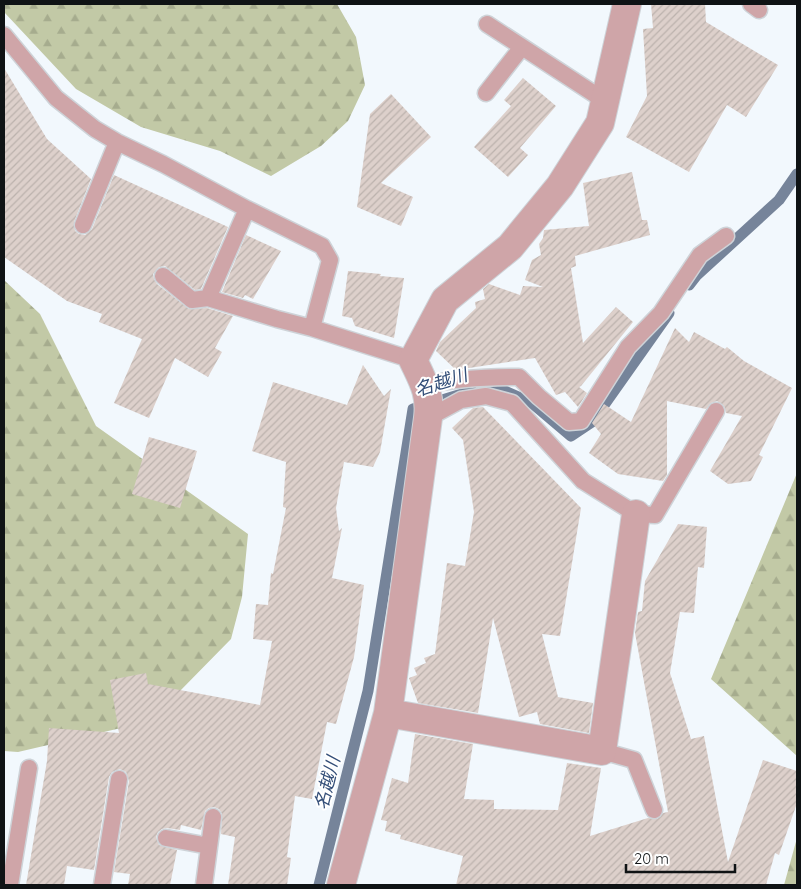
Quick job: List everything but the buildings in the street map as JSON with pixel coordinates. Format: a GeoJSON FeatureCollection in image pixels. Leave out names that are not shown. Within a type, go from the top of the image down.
{"type":"FeatureCollection","features":[{"type":"Feature","properties":{"kind":"street"},"geometry":{"type":"LineString","coordinates":[[341,885],[388,713],[428,418],[429,405],[426,385],[412,360],[445,300],[510,247],[560,186],[600,123],[627,4]]}},
{"type":"Feature","properties":{"kind":"street"},"geometry":{"type":"LineString","coordinates":[[388,713],[602,751],[636,514]]}},
{"type":"Feature","properties":{"kind":"lane"},"geometry":{"type":"LineString","coordinates":[[487,24],[605,101]]}},
{"type":"Feature","properties":{"kind":"lane"},"geometry":{"type":"LineString","coordinates":[[4,35],[11,56],[56,98],[95,129],[322,246],[330,260],[312,328]]}},
{"type":"Feature","properties":{"kind":"lane"},"geometry":{"type":"LineString","coordinates":[[486,93],[522,47]]}},
{"type":"Feature","properties":{"kind":"lane"},"geometry":{"type":"LineString","coordinates":[[83,225],[117,142]]}},
{"type":"Feature","properties":{"kind":"lane"},"geometry":{"type":"LineString","coordinates":[[208,298],[247,209]]}},
{"type":"Feature","properties":{"kind":"lane"},"geometry":{"type":"LineString","coordinates":[[426,385],[470,378],[519,377],[569,422],[581,421],[628,347],[661,313],[700,255],[726,236]]}},
{"type":"Feature","properties":{"kind":"lane"},"geometry":{"type":"LineString","coordinates":[[163,276],[192,300],[208,298],[277,320],[312,328],[412,360]]}},
{"type":"Feature","properties":{"kind":"lane"},"geometry":{"type":"LineString","coordinates":[[428,418],[461,400],[486,396],[512,403],[583,481],[636,514],[655,515],[716,411]]}},
{"type":"Feature","properties":{"kind":"lane"},"geometry":{"type":"LineString","coordinates":[[602,751],[634,760],[654,810]]}},
{"type":"Feature","properties":{"kind":"lane"},"geometry":{"type":"LineString","coordinates":[[10,885],[29,768]]}},
{"type":"Feature","properties":{"kind":"lane"},"geometry":{"type":"LineString","coordinates":[[102,885],[119,778]]}},
{"type":"Feature","properties":{"kind":"lane"},"geometry":{"type":"LineString","coordinates":[[204,885],[213,816]]}},
{"type":"Feature","properties":{"kind":"lane"},"geometry":{"type":"LineString","coordinates":[[166,838],[209,846]]}},
{"type":"Feature","properties":{"kind":"green space"},"geometry":{"type":"Polygon","coordinates":[[[4,4],[337,4],[356,37],[365,85],[348,121],[321,146],[271,176],[220,151],[141,127],[76,89],[4,12],[4,4]]]}},
{"type":"Feature","properties":{"kind":"green space"},"geometry":{"type":"Polygon","coordinates":[[[4,280],[40,314],[96,426],[248,534],[242,597],[231,639],[179,692],[121,728],[18,752],[4,751],[4,280]]]}},
{"type":"Feature","properties":{"kind":"green space"},"geometry":{"type":"Polygon","coordinates":[[[797,473],[797,756],[711,679],[797,473]]]}},
{"type":"Feature","properties":{"kind":"green space"},"geometry":{"type":"Polygon","coordinates":[[[797,838],[797,885],[784,885],[797,838]]]}},
{"type":"Feature","properties":{"kind":"waterway","name":"名越川"},"geometry":{"type":"LineString","coordinates":[[689,285],[696,276],[779,200],[797,174]]}},
{"type":"Feature","properties":{"kind":"waterway","name":"名越川"},"geometry":{"type":"LineString","coordinates":[[319,885],[368,691],[413,409],[491,385],[532,403],[571,436],[592,422],[669,313]]}}]}
